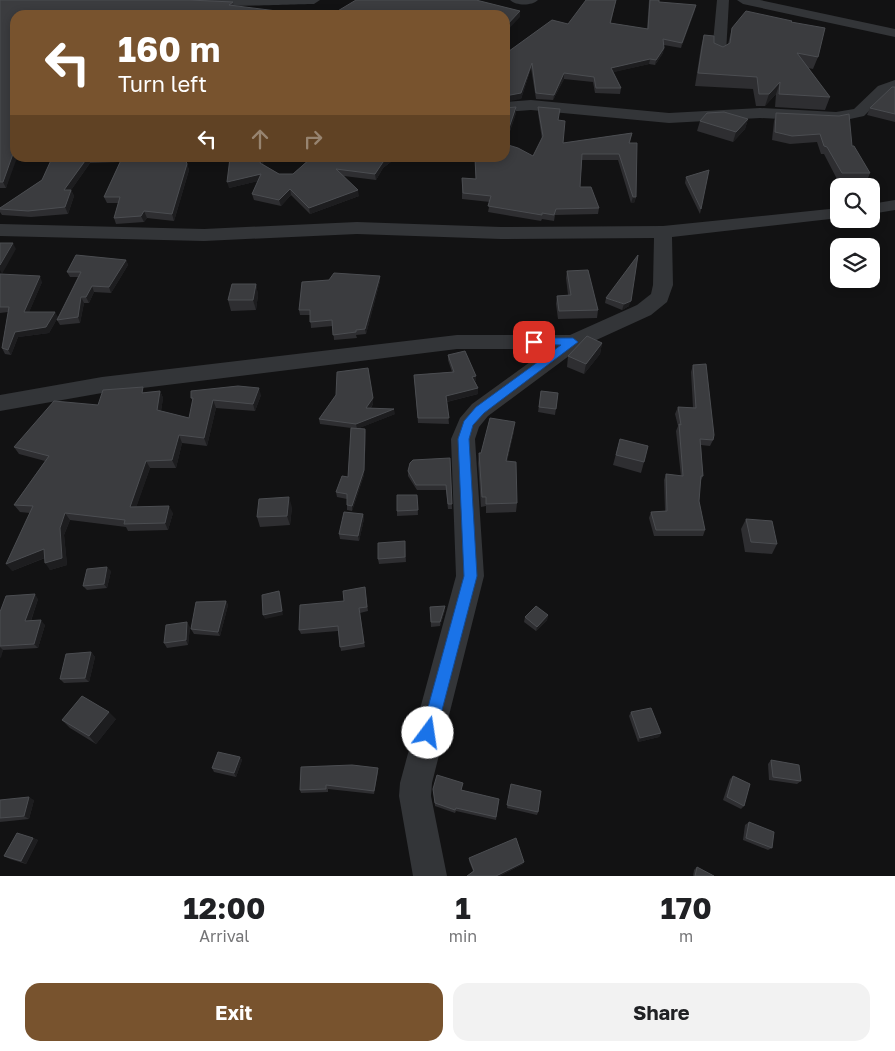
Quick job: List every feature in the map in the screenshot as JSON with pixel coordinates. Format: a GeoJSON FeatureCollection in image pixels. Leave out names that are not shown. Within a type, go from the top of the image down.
{"type":"FeatureCollection","features":[{"type":"Feature","properties":{"kind":"street"},"geometry":{"type":"LineString","coordinates":[[178,0],[314,0]]}},
{"type":"Feature","properties":{"kind":"street"},"geometry":{"type":"LineString","coordinates":[[516,0],[532,0]]}},
{"type":"Feature","properties":{"kind":"street"},"geometry":{"type":"LineString","coordinates":[[719,52],[723,0]]}},
{"type":"Feature","properties":{"kind":"street"},"geometry":{"type":"LineString","coordinates":[[743,0],[895,33]]}},
{"type":"Feature","properties":{"kind":"street"},"geometry":{"type":"LineString","coordinates":[[510,107],[531,105],[669,118],[760,113],[836,117],[859,113],[883,89],[895,84]]}},
{"type":"Feature","properties":{"kind":"street"},"geometry":{"type":"LineString","coordinates":[[880,208],[895,205]]}},
{"type":"Feature","properties":{"kind":"street"},"geometry":{"type":"LineString","coordinates":[[0,230],[204,235],[357,228],[501,233],[663,232],[830,214]]}},
{"type":"Feature","properties":{"kind":"street"},"geometry":{"type":"LineString","coordinates":[[430,876],[416,796],[416,783],[470,576],[463,439],[468,424],[480,410],[573,342],[644,310],[660,297],[664,285],[663,232]]}},
{"type":"Feature","properties":{"kind":"street"},"geometry":{"type":"LineString","coordinates":[[0,403],[102,385],[457,342],[573,342]]}},
{"type":"Feature","properties":{"kind":"building"},"geometry":{"type":"Polygon","coordinates":[[[0,0],[189,0],[233,2],[229,5],[269,10],[10,10],[10,162],[3,182],[0,182],[0,0]]]}},
{"type":"Feature","properties":{"kind":"building"},"geometry":{"type":"Polygon","coordinates":[[[356,0],[476,0],[520,11],[510,22],[510,10],[339,10],[356,0]]]}},
{"type":"Feature","properties":{"kind":"building"},"geometry":{"type":"Polygon","coordinates":[[[586,0],[616,0],[610,23],[648,29],[650,0],[696,5],[682,43],[663,39],[664,48],[656,60],[650,59],[611,68],[621,88],[596,88],[594,77],[564,73],[554,95],[536,93],[532,63],[521,93],[510,95],[510,50],[552,20],[568,24],[586,0]]]}},
{"type":"Feature","properties":{"kind":"building"},"geometry":{"type":"Polygon","coordinates":[[[746,11],[825,28],[818,57],[797,53],[830,97],[779,94],[780,82],[769,94],[759,94],[757,77],[698,73],[704,35],[714,36],[714,43],[723,47],[730,43],[732,28],[746,11]]]}},
{"type":"Feature","properties":{"kind":"building"},"geometry":{"type":"Polygon","coordinates":[[[892,87],[895,87],[895,114],[870,108],[892,87]]]}},
{"type":"Feature","properties":{"kind":"building"},"geometry":{"type":"Polygon","coordinates":[[[516,107],[510,125],[510,108],[516,107]]]}},
{"type":"Feature","properties":{"kind":"building"},"geometry":{"type":"Polygon","coordinates":[[[538,107],[560,109],[558,120],[565,121],[563,143],[632,133],[629,143],[637,143],[636,197],[633,197],[619,154],[582,154],[580,187],[591,187],[599,208],[556,209],[554,215],[542,213],[542,215],[488,206],[491,196],[463,193],[462,178],[476,179],[475,162],[510,162],[510,146],[533,156],[543,136],[538,107]]]}},
{"type":"Feature","properties":{"kind":"building"},"geometry":{"type":"Polygon","coordinates":[[[724,112],[748,119],[736,132],[700,121],[707,113],[724,112]]]}},
{"type":"Feature","properties":{"kind":"building"},"geometry":{"type":"Polygon","coordinates":[[[776,113],[839,116],[849,114],[852,146],[854,146],[870,173],[842,173],[827,147],[824,146],[820,134],[792,136],[775,132],[776,113]]]}},
{"type":"Feature","properties":{"kind":"building"},"geometry":{"type":"Polygon","coordinates":[[[50,162],[84,162],[64,190],[71,190],[65,207],[28,211],[0,209],[0,208],[42,180],[50,162]]]}},
{"type":"Feature","properties":{"kind":"building"},"geometry":{"type":"Polygon","coordinates":[[[120,162],[186,162],[172,214],[144,211],[141,216],[114,218],[120,197],[104,197],[120,162]]]}},
{"type":"Feature","properties":{"kind":"building"},"geometry":{"type":"Polygon","coordinates":[[[230,162],[260,162],[279,174],[293,174],[306,162],[383,162],[375,174],[336,169],[358,190],[309,208],[290,189],[279,200],[252,194],[261,174],[227,182],[230,162]]]}},
{"type":"Feature","properties":{"kind":"building"},"geometry":{"type":"Polygon","coordinates":[[[709,170],[701,209],[686,177],[709,170]]]}},
{"type":"Feature","properties":{"kind":"building"},"geometry":{"type":"Polygon","coordinates":[[[0,243],[13,243],[0,265],[0,243]]]}},
{"type":"Feature","properties":{"kind":"building"},"geometry":{"type":"Polygon","coordinates":[[[76,255],[126,260],[109,287],[92,286],[86,297],[81,297],[78,317],[57,320],[81,272],[67,272],[76,255]]]}},
{"type":"Feature","properties":{"kind":"building"},"geometry":{"type":"Polygon","coordinates":[[[638,255],[631,301],[624,304],[606,298],[638,255]]]}},
{"type":"Feature","properties":{"kind":"building"},"geometry":{"type":"Polygon","coordinates":[[[588,270],[598,310],[559,311],[557,296],[571,295],[567,271],[588,270]]]}},
{"type":"Feature","properties":{"kind":"building"},"geometry":{"type":"Polygon","coordinates":[[[334,273],[380,276],[365,329],[333,335],[332,320],[310,322],[310,310],[299,310],[302,282],[329,280],[334,273]]]}},
{"type":"Feature","properties":{"kind":"building"},"geometry":{"type":"Polygon","coordinates":[[[0,274],[40,276],[24,312],[55,312],[46,327],[15,332],[8,350],[2,348],[9,307],[0,307],[0,274]]]}},
{"type":"Feature","properties":{"kind":"building"},"geometry":{"type":"Polygon","coordinates":[[[232,284],[256,284],[253,300],[228,300],[232,284]]]}},
{"type":"Feature","properties":{"kind":"building"},"geometry":{"type":"Polygon","coordinates":[[[587,336],[602,343],[586,364],[568,356],[587,336]]]}},
{"type":"Feature","properties":{"kind":"building"},"geometry":{"type":"Polygon","coordinates":[[[465,351],[476,376],[472,377],[478,388],[446,396],[449,418],[418,418],[414,375],[454,372],[448,355],[465,351]]]}},
{"type":"Feature","properties":{"kind":"building"},"geometry":{"type":"Polygon","coordinates":[[[706,364],[714,435],[713,440],[700,439],[703,476],[701,476],[699,501],[705,530],[656,530],[651,512],[667,511],[666,474],[683,476],[679,424],[681,425],[678,407],[696,408],[693,365],[706,364]]]}},
{"type":"Feature","properties":{"kind":"building"},"geometry":{"type":"Polygon","coordinates":[[[368,368],[373,398],[366,408],[394,409],[356,424],[319,419],[336,395],[337,372],[368,368]]]}},
{"type":"Feature","properties":{"kind":"building"},"geometry":{"type":"Polygon","coordinates":[[[238,386],[259,388],[253,404],[213,400],[204,438],[179,435],[172,460],[146,461],[130,507],[169,506],[165,523],[124,524],[125,520],[65,513],[60,528],[62,558],[45,563],[44,549],[6,564],[33,506],[14,505],[49,456],[14,447],[54,401],[98,405],[103,390],[143,387],[142,393],[160,391],[157,410],[189,418],[193,398],[191,398],[191,391],[238,386]]]}},
{"type":"Feature","properties":{"kind":"building"},"geometry":{"type":"Polygon","coordinates":[[[541,391],[558,393],[556,409],[539,407],[541,391]]]}},
{"type":"Feature","properties":{"kind":"building"},"geometry":{"type":"Polygon","coordinates":[[[490,418],[515,422],[506,461],[516,462],[517,503],[486,504],[486,497],[482,497],[479,453],[481,453],[490,418]]]}},
{"type":"Feature","properties":{"kind":"building"},"geometry":{"type":"Polygon","coordinates":[[[351,428],[365,429],[364,470],[352,506],[347,505],[347,494],[336,492],[342,476],[348,477],[351,428]]]}},
{"type":"Feature","properties":{"kind":"building"},"geometry":{"type":"Polygon","coordinates":[[[620,439],[648,446],[644,462],[616,455],[620,439]]]}},
{"type":"Feature","properties":{"kind":"building"},"geometry":{"type":"Polygon","coordinates":[[[450,458],[452,504],[448,504],[446,485],[416,485],[408,471],[413,460],[450,458]]]}},
{"type":"Feature","properties":{"kind":"building"},"geometry":{"type":"Polygon","coordinates":[[[397,495],[417,495],[418,510],[397,511],[397,495]]]}},
{"type":"Feature","properties":{"kind":"building"},"geometry":{"type":"Polygon","coordinates":[[[289,497],[287,516],[257,517],[259,499],[289,497]]]}},
{"type":"Feature","properties":{"kind":"building"},"geometry":{"type":"Polygon","coordinates":[[[344,512],[363,514],[358,536],[339,534],[344,512]]]}},
{"type":"Feature","properties":{"kind":"building"},"geometry":{"type":"Polygon","coordinates":[[[746,519],[772,521],[777,544],[751,542],[746,519]]]}},
{"type":"Feature","properties":{"kind":"building"},"geometry":{"type":"Polygon","coordinates":[[[405,541],[405,557],[378,559],[378,543],[405,541]]]}},
{"type":"Feature","properties":{"kind":"building"},"geometry":{"type":"Polygon","coordinates":[[[107,567],[104,584],[83,586],[87,569],[107,567]]]}},
{"type":"Feature","properties":{"kind":"building"},"geometry":{"type":"Polygon","coordinates":[[[365,587],[367,607],[359,608],[364,643],[340,647],[338,626],[299,630],[300,605],[344,601],[343,591],[365,587]]]}},
{"type":"Feature","properties":{"kind":"building"},"geometry":{"type":"Polygon","coordinates":[[[279,591],[282,611],[263,615],[262,595],[279,591]]]}},
{"type":"Feature","properties":{"kind":"building"},"geometry":{"type":"Polygon","coordinates":[[[35,594],[25,621],[41,620],[34,644],[0,646],[0,612],[6,596],[35,594]]]}},
{"type":"Feature","properties":{"kind":"building"},"geometry":{"type":"Polygon","coordinates":[[[226,601],[218,632],[191,629],[196,602],[226,601]]]}},
{"type":"Feature","properties":{"kind":"building"},"geometry":{"type":"Polygon","coordinates":[[[445,606],[440,622],[431,622],[430,607],[445,606]]]}},
{"type":"Feature","properties":{"kind":"building"},"geometry":{"type":"Polygon","coordinates":[[[536,606],[548,615],[537,627],[525,617],[536,606]]]}},
{"type":"Feature","properties":{"kind":"building"},"geometry":{"type":"Polygon","coordinates":[[[187,622],[186,640],[164,643],[166,625],[187,622]]]}},
{"type":"Feature","properties":{"kind":"building"},"geometry":{"type":"Polygon","coordinates":[[[91,652],[85,678],[60,679],[66,654],[91,652]]]}},
{"type":"Feature","properties":{"kind":"building"},"geometry":{"type":"Polygon","coordinates":[[[82,696],[109,712],[89,736],[62,720],[82,696]]]}},
{"type":"Feature","properties":{"kind":"building"},"geometry":{"type":"Polygon","coordinates":[[[651,708],[661,733],[640,738],[631,712],[651,708]]]}},
{"type":"Feature","properties":{"kind":"building"},"geometry":{"type":"Polygon","coordinates":[[[218,752],[240,757],[234,773],[212,768],[218,752]]]}},
{"type":"Feature","properties":{"kind":"building"},"geometry":{"type":"Polygon","coordinates":[[[771,760],[799,765],[801,781],[773,777],[771,760]]]}},
{"type":"Feature","properties":{"kind":"building"},"geometry":{"type":"Polygon","coordinates":[[[352,765],[378,768],[374,791],[326,785],[326,789],[300,790],[301,767],[352,765]]]}},
{"type":"Feature","properties":{"kind":"building"},"geometry":{"type":"Polygon","coordinates":[[[437,775],[463,783],[461,790],[499,799],[496,817],[456,808],[455,810],[435,803],[433,789],[437,775]]]}},
{"type":"Feature","properties":{"kind":"building"},"geometry":{"type":"Polygon","coordinates":[[[733,776],[750,784],[744,806],[727,797],[733,776]]]}},
{"type":"Feature","properties":{"kind":"building"},"geometry":{"type":"Polygon","coordinates":[[[511,784],[541,791],[538,812],[507,805],[511,784]]]}},
{"type":"Feature","properties":{"kind":"building"},"geometry":{"type":"Polygon","coordinates":[[[29,797],[24,816],[0,818],[0,800],[29,797]]]}},
{"type":"Feature","properties":{"kind":"building"},"geometry":{"type":"Polygon","coordinates":[[[749,822],[774,832],[772,848],[746,838],[749,822]]]}},
{"type":"Feature","properties":{"kind":"building"},"geometry":{"type":"Polygon","coordinates":[[[17,833],[33,838],[21,861],[4,856],[17,833]]]}},
{"type":"Feature","properties":{"kind":"building"},"geometry":{"type":"Polygon","coordinates":[[[516,838],[524,862],[496,876],[467,876],[474,871],[469,858],[516,838]]]}},
{"type":"Feature","properties":{"kind":"building"},"geometry":{"type":"Polygon","coordinates":[[[697,867],[714,876],[695,876],[697,867]]]}},
{"type":"Feature","properties":{"kind":"route"},"geometry":{"type":"LineString","coordinates":[[428,733],[470,576],[463,439],[468,424],[480,410],[573,342],[534,342]]}}]}
